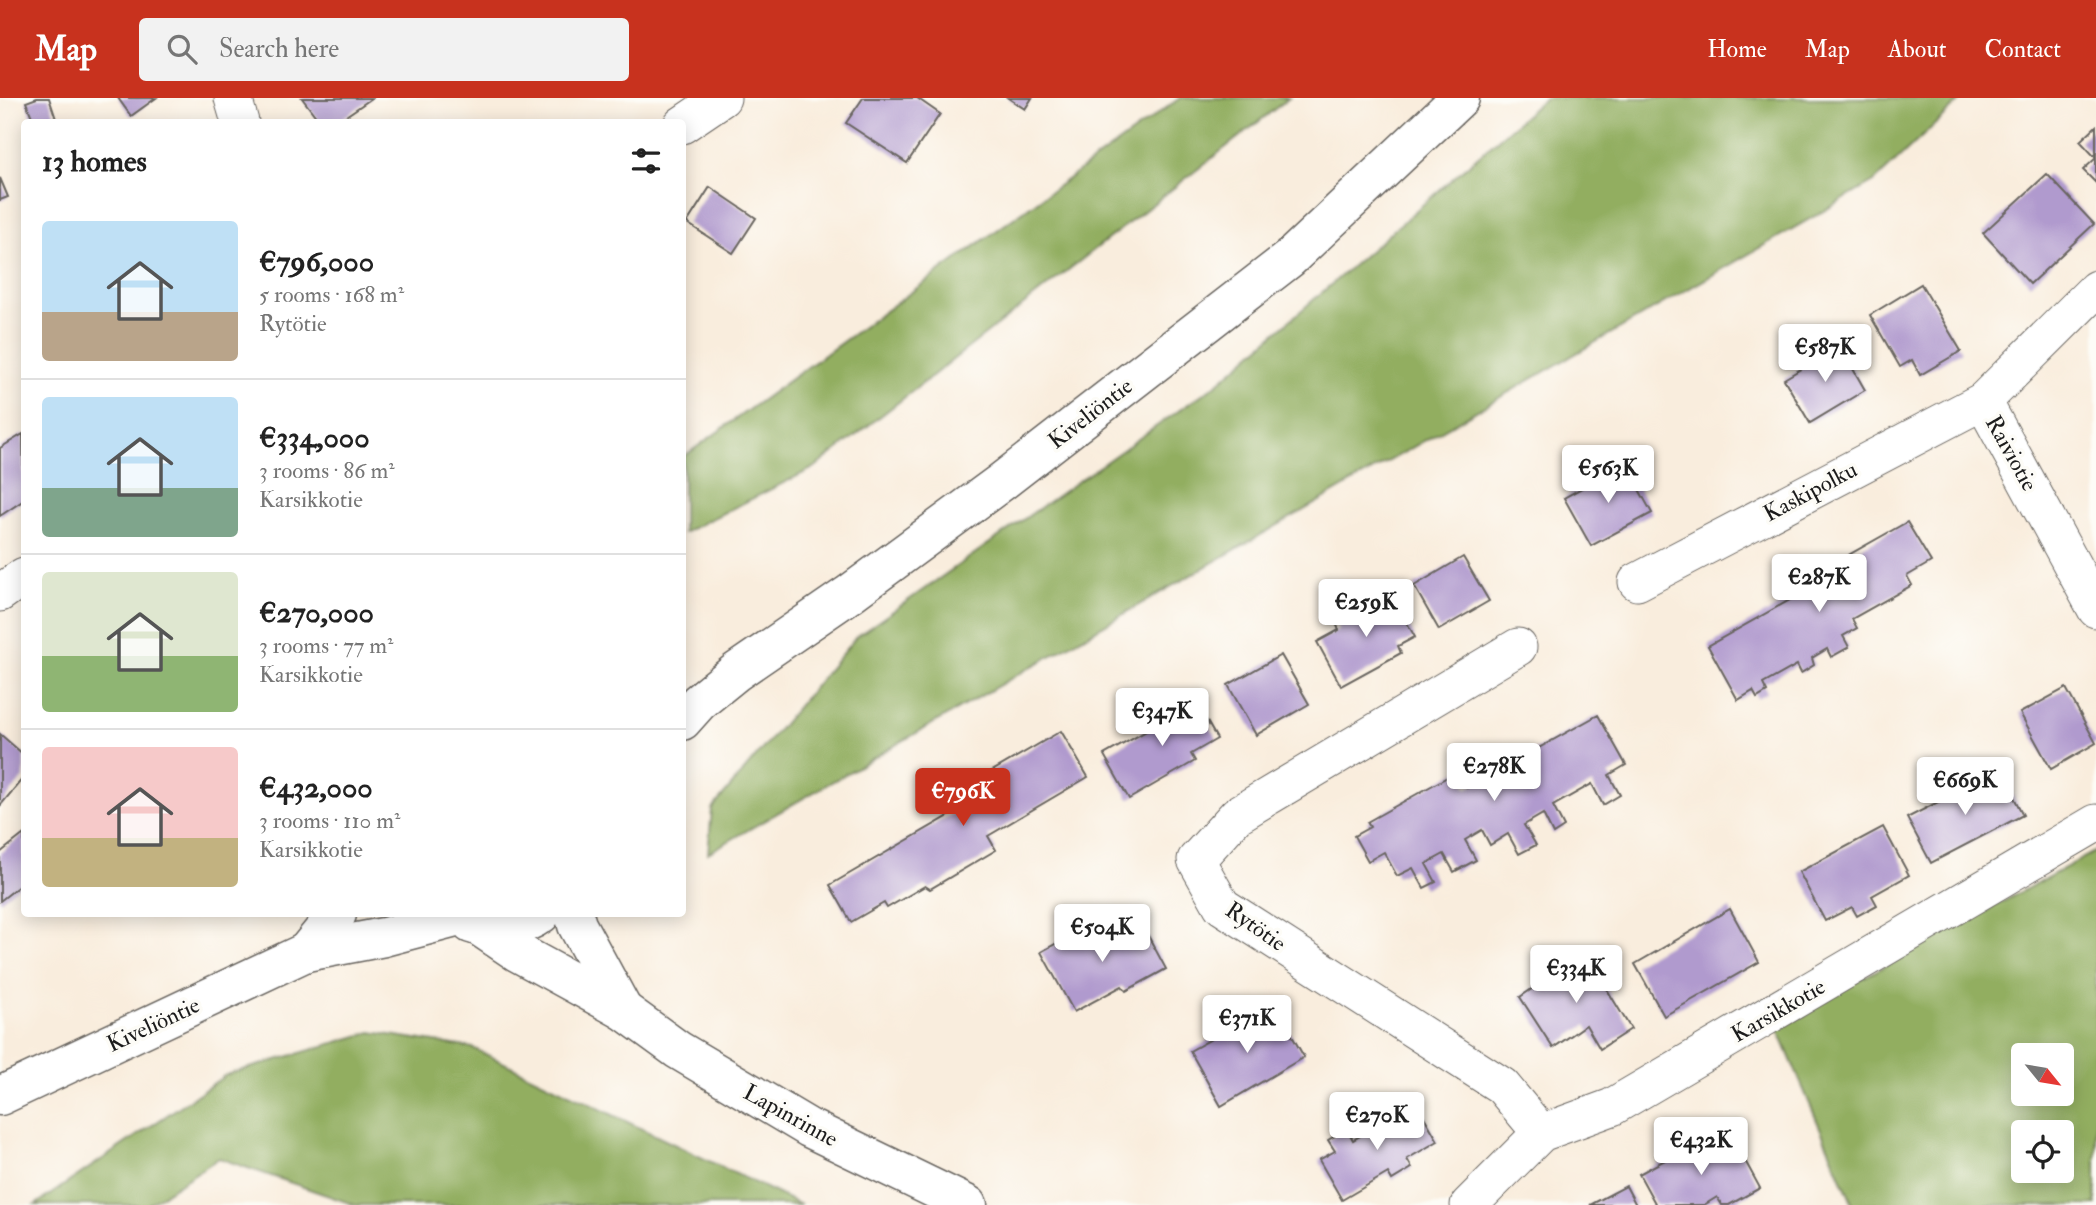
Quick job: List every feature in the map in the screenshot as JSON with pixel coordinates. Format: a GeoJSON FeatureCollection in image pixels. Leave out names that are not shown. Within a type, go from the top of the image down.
{"type":"FeatureCollection","features":[{"type":"Feature","properties":{"kind":"street"},"geometry":{"type":"LineString","coordinates":[[233,98],[239,119]]}},
{"type":"Feature","properties":{"kind":"street","name":"Kiveliöntie"},"geometry":{"type":"LineString","coordinates":[[688,710],[736,672],[849,595],[1000,483],[1289,259],[1460,98]]}},
{"type":"Feature","properties":{"kind":"street"},"geometry":{"type":"LineString","coordinates":[[686,122],[717,99]]}},
{"type":"Feature","properties":{"kind":"street","name":"Raiviotie"},"geometry":{"type":"LineString","coordinates":[[2096,289],[1983,401],[2096,608]]}},
{"type":"Feature","properties":{"kind":"street","name":"Kaskipolku"},"geometry":{"type":"LineString","coordinates":[[1637,582],[1983,401]]}},
{"type":"Feature","properties":{"kind":"street"},"geometry":{"type":"LineString","coordinates":[[0,593],[21,578]]}},
{"type":"Feature","properties":{"kind":"street","name":"Rytötie"},"geometry":{"type":"LineString","coordinates":[[1518,647],[1237,815],[1196,860],[1222,906],[1502,1086],[1541,1133]]}},
{"type":"Feature","properties":{"kind":"street","name":"Karsikkotie"},"geometry":{"type":"LineString","coordinates":[[1469,1205],[1541,1133],[1612,1107],[2096,823]]}},
{"type":"Feature","properties":{"kind":"street","name":"Kiveliöntie"},"geometry":{"type":"LineString","coordinates":[[306,953],[335,917]]}},
{"type":"Feature","properties":{"kind":"street","name":"Kiveliöntie"},"geometry":{"type":"LineString","coordinates":[[0,1096],[306,953],[462,919],[506,928],[536,917]]}},
{"type":"Feature","properties":{"kind":"street","name":"Lapinrinne"},"geometry":{"type":"LineString","coordinates":[[575,917],[623,1010]]}},
{"type":"Feature","properties":{"kind":"street","name":"Lapinrinne"},"geometry":{"type":"LineString","coordinates":[[462,919],[623,1010],[678,1050],[809,1128],[968,1205]]}},
{"type":"Feature","properties":{"kind":"green space"},"geometry":{"type":"Polygon","coordinates":[[[1180,98],[1289,98],[814,468],[686,532],[686,455],[1180,98]]]}},
{"type":"Feature","properties":{"kind":"green space"},"geometry":{"type":"Polygon","coordinates":[[[1545,98],[1963,98],[1874,182],[708,853],[712,809],[856,637],[1218,383],[1545,98]]]}},
{"type":"Feature","properties":{"kind":"green space"},"geometry":{"type":"Polygon","coordinates":[[[2096,851],[2096,1205],[1853,1205],[1776,1025],[2096,851]]]}},
{"type":"Feature","properties":{"kind":"green space"},"geometry":{"type":"Polygon","coordinates":[[[371,1032],[473,1048],[801,1205],[355,1205],[219,1158],[147,1205],[35,1205],[226,1075],[371,1032]]]}},
{"type":"Feature","properties":{"kind":"building"},"geometry":{"type":"Polygon","coordinates":[[[49,98],[56,119],[33,119],[26,102],[49,98]]]}},
{"type":"Feature","properties":{"kind":"building"},"geometry":{"type":"Polygon","coordinates":[[[118,98],[156,98],[131,116],[118,98]]]}},
{"type":"Feature","properties":{"kind":"building"},"geometry":{"type":"Polygon","coordinates":[[[302,98],[372,98],[341,119],[318,119],[302,98]]]}},
{"type":"Feature","properties":{"kind":"building"},"geometry":{"type":"Polygon","coordinates":[[[863,98],[917,98],[940,114],[907,163],[846,123],[863,98]]]}},
{"type":"Feature","properties":{"kind":"building"},"geometry":{"type":"Polygon","coordinates":[[[1008,98],[1032,98],[1025,109],[1008,98]]]}},
{"type":"Feature","properties":{"kind":"building"},"geometry":{"type":"Polygon","coordinates":[[[2096,126],[2096,158],[2080,141],[2096,126]]]}},
{"type":"Feature","properties":{"kind":"building"},"geometry":{"type":"Polygon","coordinates":[[[2096,158],[2096,183],[2083,170],[2096,158]]]}},
{"type":"Feature","properties":{"kind":"building"},"geometry":{"type":"Polygon","coordinates":[[[2047,174],[2094,224],[2030,284],[1983,233],[2047,174]]]}},
{"type":"Feature","properties":{"kind":"building"},"geometry":{"type":"Polygon","coordinates":[[[0,178],[8,197],[0,200],[0,178]]]}},
{"type":"Feature","properties":{"kind":"building"},"geometry":{"type":"Polygon","coordinates":[[[710,187],[756,218],[733,253],[687,223],[710,187]]]}},
{"type":"Feature","properties":{"kind":"building"},"geometry":{"type":"Polygon","coordinates":[[[1921,284],[1961,351],[1920,375],[1912,360],[1900,367],[1870,315],[1921,284]]]}},
{"type":"Feature","properties":{"kind":"building"},"geometry":{"type":"Polygon","coordinates":[[[1840,346],[1865,390],[1810,423],[1784,379],[1840,346]]]}},
{"type":"Feature","properties":{"kind":"building"},"geometry":{"type":"Polygon","coordinates":[[[21,435],[21,502],[0,516],[0,448],[21,435]]]}},
{"type":"Feature","properties":{"kind":"building"},"geometry":{"type":"Polygon","coordinates":[[[1625,464],[1652,513],[1591,546],[1564,498],[1625,464]]]}},
{"type":"Feature","properties":{"kind":"building"},"geometry":{"type":"Polygon","coordinates":[[[1907,522],[1931,562],[1907,576],[1912,585],[1852,619],[1857,628],[1843,636],[1849,647],[1831,657],[1827,649],[1812,658],[1814,665],[1801,673],[1797,665],[1763,684],[1767,692],[1757,698],[1753,691],[1738,700],[1708,646],[1827,579],[1822,570],[1907,522]]]}},
{"type":"Feature","properties":{"kind":"building"},"geometry":{"type":"Polygon","coordinates":[[[1463,557],[1489,601],[1439,630],[1414,586],[1463,557]]]}},
{"type":"Feature","properties":{"kind":"building"},"geometry":{"type":"Polygon","coordinates":[[[1389,591],[1415,637],[1398,646],[1401,653],[1341,686],[1317,642],[1339,630],[1335,621],[1389,591]]]}},
{"type":"Feature","properties":{"kind":"building"},"geometry":{"type":"Polygon","coordinates":[[[1281,655],[1309,704],[1256,735],[1228,685],[1281,655]]]}},
{"type":"Feature","properties":{"kind":"building"},"geometry":{"type":"Polygon","coordinates":[[[2066,688],[2096,743],[2051,769],[2020,713],[2066,688]]]}},
{"type":"Feature","properties":{"kind":"building"},"geometry":{"type":"Polygon","coordinates":[[[1191,693],[1217,739],[1191,754],[1195,761],[1129,799],[1104,755],[1164,721],[1159,712],[1191,693]]]}},
{"type":"Feature","properties":{"kind":"building"},"geometry":{"type":"Polygon","coordinates":[[[1598,715],[1626,765],[1609,775],[1620,795],[1603,805],[1592,784],[1553,806],[1564,827],[1553,834],[1543,814],[1524,825],[1536,845],[1519,854],[1508,834],[1490,845],[1482,830],[1465,840],[1476,860],[1454,872],[1444,854],[1426,864],[1436,882],[1424,888],[1413,868],[1397,876],[1384,852],[1368,861],[1354,836],[1370,827],[1367,822],[1458,771],[1467,788],[1598,715]]]}},
{"type":"Feature","properties":{"kind":"building"},"geometry":{"type":"Polygon","coordinates":[[[1061,731],[1088,777],[988,836],[996,850],[930,889],[925,886],[887,908],[884,903],[851,922],[830,885],[959,810],[951,795],[1061,731]]]}},
{"type":"Feature","properties":{"kind":"building"},"geometry":{"type":"Polygon","coordinates":[[[0,734],[21,752],[21,781],[0,806],[0,734]]]}},
{"type":"Feature","properties":{"kind":"building"},"geometry":{"type":"Polygon","coordinates":[[[2000,770],[2023,815],[1931,863],[1907,818],[2000,770]]]}},
{"type":"Feature","properties":{"kind":"building"},"geometry":{"type":"Polygon","coordinates":[[[1883,827],[1909,875],[1872,896],[1877,905],[1857,916],[1852,907],[1825,921],[1799,872],[1883,827]]]}},
{"type":"Feature","properties":{"kind":"building"},"geometry":{"type":"Polygon","coordinates":[[[21,836],[21,884],[0,901],[0,853],[21,836]]]}},
{"type":"Feature","properties":{"kind":"building"},"geometry":{"type":"Polygon","coordinates":[[[1730,909],[1759,962],[1664,1016],[1635,964],[1730,909]]]}},
{"type":"Feature","properties":{"kind":"building"},"geometry":{"type":"Polygon","coordinates":[[[1119,920],[1129,939],[1145,930],[1166,969],[1126,991],[1122,986],[1074,1012],[1041,952],[1068,937],[1072,945],[1119,920]]]}},
{"type":"Feature","properties":{"kind":"building"},"geometry":{"type":"Polygon","coordinates":[[[1585,953],[1631,1029],[1600,1049],[1586,1025],[1553,1048],[1520,997],[1585,953]]]}},
{"type":"Feature","properties":{"kind":"building"},"geometry":{"type":"Polygon","coordinates":[[[1274,1004],[1304,1057],[1221,1106],[1190,1051],[1274,1004]]]}},
{"type":"Feature","properties":{"kind":"building"},"geometry":{"type":"Polygon","coordinates":[[[1416,1103],[1438,1141],[1407,1159],[1412,1168],[1392,1180],[1388,1173],[1342,1200],[1319,1160],[1335,1151],[1328,1140],[1347,1129],[1353,1140],[1416,1103]]]}},
{"type":"Feature","properties":{"kind":"building"},"geometry":{"type":"Polygon","coordinates":[[[1731,1135],[1760,1188],[1729,1205],[1722,1205],[1717,1197],[1704,1205],[1656,1205],[1639,1174],[1694,1144],[1699,1154],[1731,1135]]]}},
{"type":"Feature","properties":{"kind":"building"},"geometry":{"type":"Polygon","coordinates":[[[1626,1186],[1636,1205],[1590,1205],[1626,1186]]]}}]}
